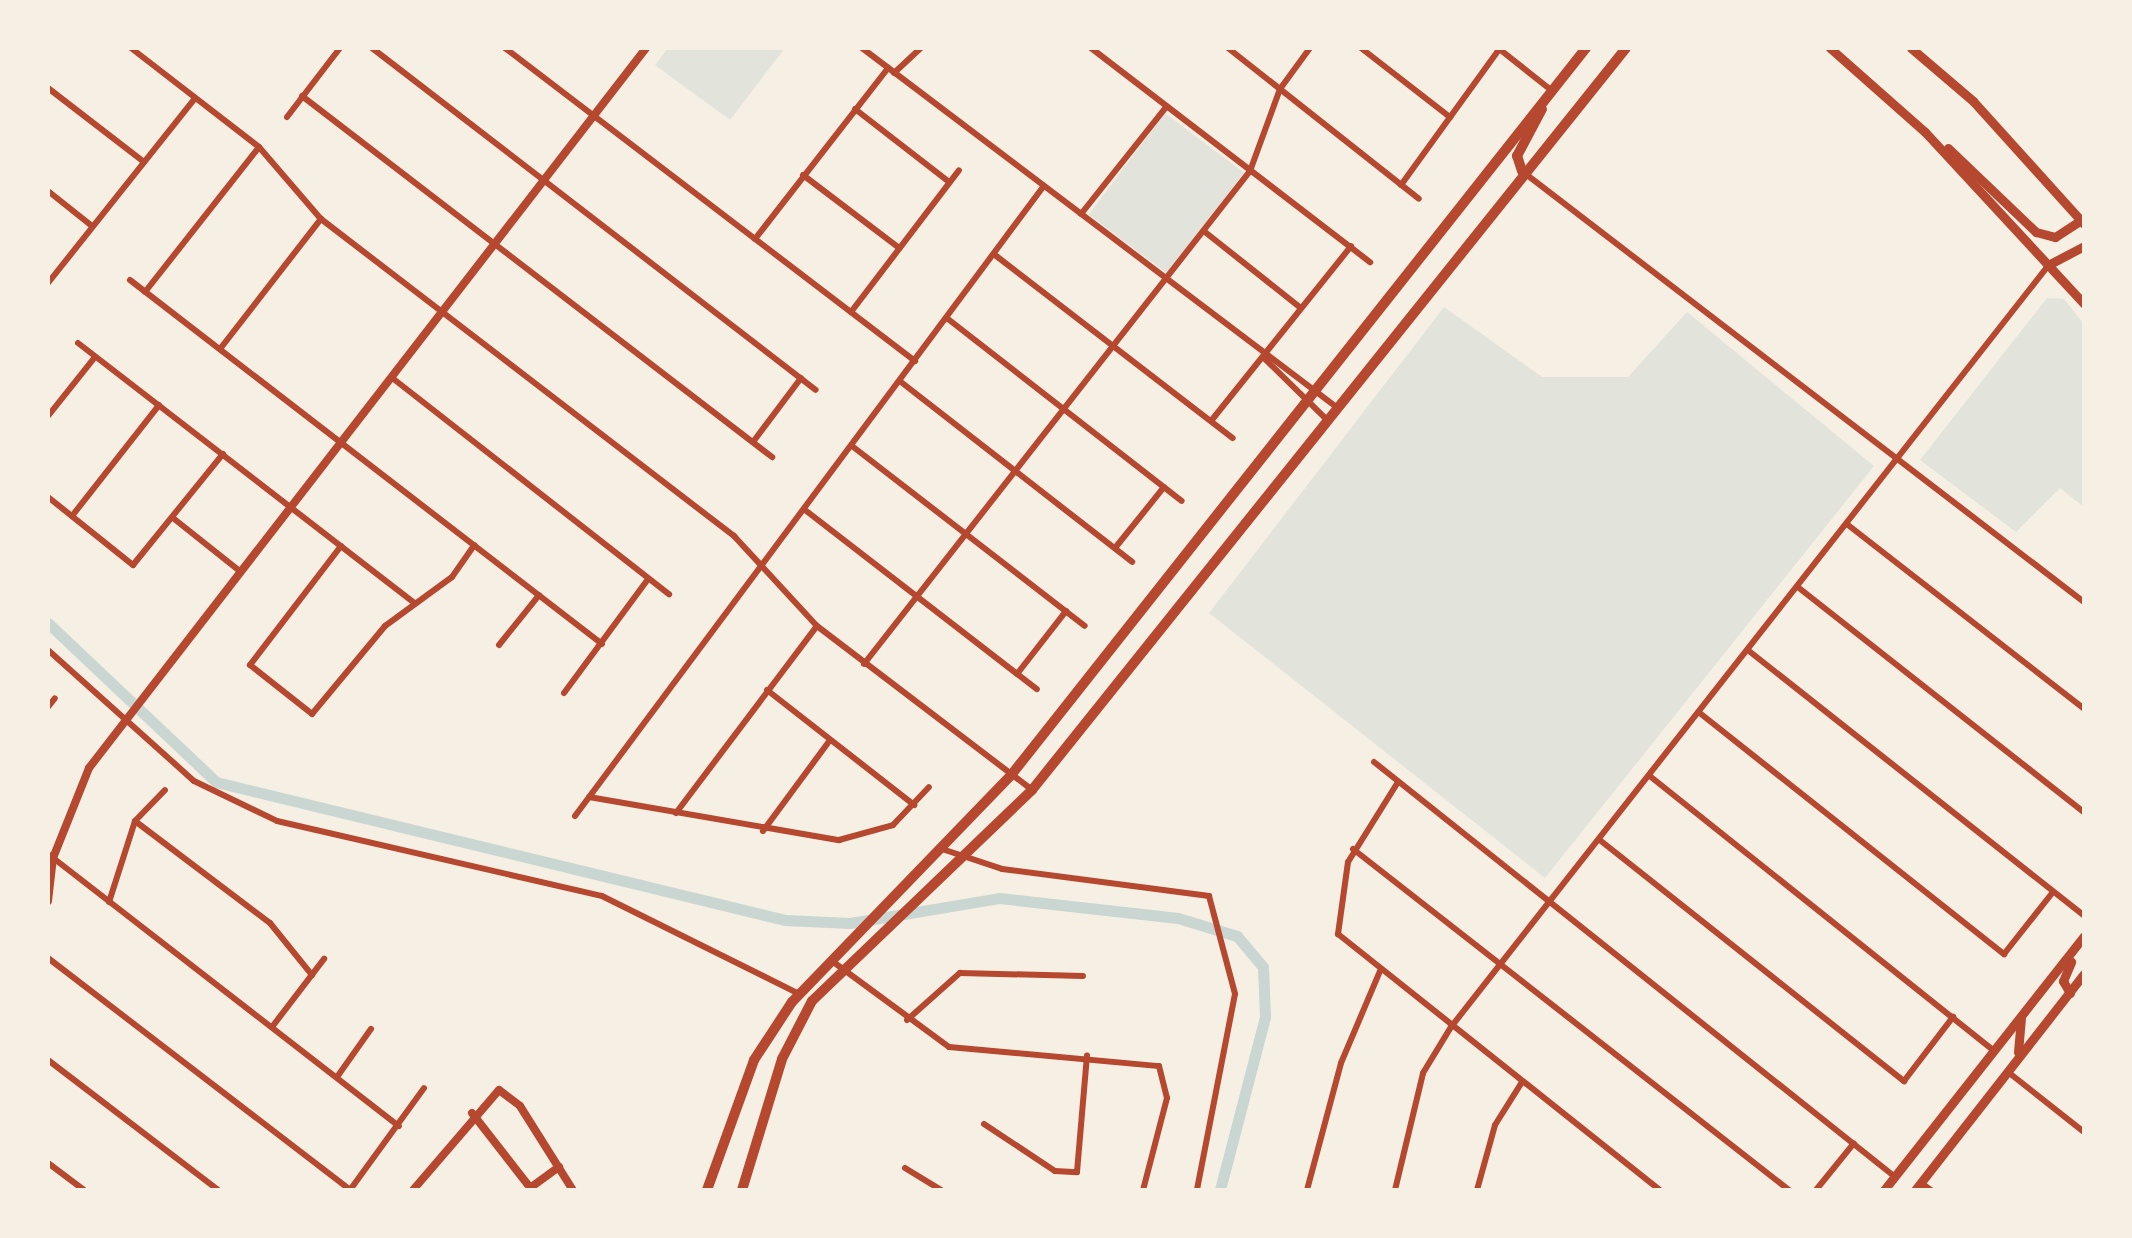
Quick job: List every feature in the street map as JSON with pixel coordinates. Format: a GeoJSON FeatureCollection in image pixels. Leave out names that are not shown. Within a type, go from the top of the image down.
{"type":"FeatureCollection","features":[{"type":"Feature","properties":{"kind":"main road"},"geometry":{"type":"LineString","coordinates":[[707,1190],[754,1060],[799,994],[908,890],[1012,774],[1586,48]]}},
{"type":"Feature","properties":{"kind":"main road"},"geometry":{"type":"LineString","coordinates":[[742,1190],[788,1044],[844,970],[967,861],[1032,790],[1522,172],[1626,48]]}},
{"type":"Feature","properties":{"kind":"main road"},"geometry":{"type":"LineString","coordinates":[[1830,48],[2036,232],[2063,234],[2083,220],[1911,48]]}},
{"type":"Feature","properties":{"kind":"main road"},"geometry":{"type":"LineString","coordinates":[[1522,172],[1517,156],[1552,90]]}},
{"type":"Feature","properties":{"kind":"main road"},"geometry":{"type":"LineString","coordinates":[[1926,132],[2084,304]]}},
{"type":"Feature","properties":{"kind":"main road"},"geometry":{"type":"LineString","coordinates":[[2048,264],[2084,246]]}},
{"type":"Feature","properties":{"kind":"main road"},"geometry":{"type":"LineString","coordinates":[[2070,993],[2063,976],[2084,937]]}},
{"type":"Feature","properties":{"kind":"main road"},"geometry":{"type":"LineString","coordinates":[[1884,1190],[2084,937]]}},
{"type":"Feature","properties":{"kind":"main road"},"geometry":{"type":"LineString","coordinates":[[1918,1187],[2084,974]]}},
{"type":"Feature","properties":{"kind":"main road"},"geometry":{"type":"LineString","coordinates":[[2008,1072],[2026,1035],[2021,1019]]}},
{"type":"Feature","properties":{"kind":"street"},"geometry":{"type":"LineString","coordinates":[[131,48],[259,147],[322,219],[763,564],[816,626],[1032,790]]}},
{"type":"Feature","properties":{"kind":"street"},"geometry":{"type":"LineString","coordinates":[[286,116],[340,48]]}},
{"type":"Feature","properties":{"kind":"street"},"geometry":{"type":"LineString","coordinates":[[372,48],[816,390]]}},
{"type":"Feature","properties":{"kind":"street"},"geometry":{"type":"LineString","coordinates":[[506,48],[915,361]]}},
{"type":"Feature","properties":{"kind":"street"},"geometry":{"type":"LineString","coordinates":[[862,48],[1262,356],[1335,406]]}},
{"type":"Feature","properties":{"kind":"street"},"geometry":{"type":"LineString","coordinates":[[755,239],[855,109],[891,70],[921,48]]}},
{"type":"Feature","properties":{"kind":"street"},"geometry":{"type":"LineString","coordinates":[[1092,48],[1370,262]]}},
{"type":"Feature","properties":{"kind":"street"},"geometry":{"type":"LineString","coordinates":[[1228,48],[1420,199]]}},
{"type":"Feature","properties":{"kind":"street"},"geometry":{"type":"LineString","coordinates":[[864,664],[1250,171],[1280,89],[1310,48]]}},
{"type":"Feature","properties":{"kind":"street"},"geometry":{"type":"LineString","coordinates":[[1360,48],[1450,117]]}},
{"type":"Feature","properties":{"kind":"street"},"geometry":{"type":"LineString","coordinates":[[1402,185],[1499,48],[1552,90]]}},
{"type":"Feature","properties":{"kind":"street"},"geometry":{"type":"LineString","coordinates":[[48,901],[50,856],[90,768],[642,49]]}},
{"type":"Feature","properties":{"kind":"street"},"geometry":{"type":"LineString","coordinates":[[48,88],[144,162]]}},
{"type":"Feature","properties":{"kind":"street"},"geometry":{"type":"LineString","coordinates":[[302,96],[772,457]]}},
{"type":"Feature","properties":{"kind":"street"},"geometry":{"type":"LineString","coordinates":[[48,283],[196,98]]}},
{"type":"Feature","properties":{"kind":"street"},"geometry":{"type":"LineString","coordinates":[[1081,214],[1166,107]]}},
{"type":"Feature","properties":{"kind":"street"},"geometry":{"type":"LineString","coordinates":[[855,109],[949,182]]}},
{"type":"Feature","properties":{"kind":"street"},"geometry":{"type":"LineString","coordinates":[[146,292],[259,147]]}},
{"type":"Feature","properties":{"kind":"street"},"geometry":{"type":"LineString","coordinates":[[851,312],[959,170]]}},
{"type":"Feature","properties":{"kind":"street"},"geometry":{"type":"LineString","coordinates":[[1522,172],[2084,602]]}},
{"type":"Feature","properties":{"kind":"street"},"geometry":{"type":"LineString","coordinates":[[803,175],[899,248]]}},
{"type":"Feature","properties":{"kind":"street"},"geometry":{"type":"LineString","coordinates":[[575,816],[1044,186]]}},
{"type":"Feature","properties":{"kind":"street"},"geometry":{"type":"LineString","coordinates":[[48,191],[92,226]]}},
{"type":"Feature","properties":{"kind":"street"},"geometry":{"type":"LineString","coordinates":[[220,349],[322,219]]}},
{"type":"Feature","properties":{"kind":"street"},"geometry":{"type":"LineString","coordinates":[[1205,232],[1301,308]]}},
{"type":"Feature","properties":{"kind":"street"},"geometry":{"type":"LineString","coordinates":[[1211,421],[1351,246]]}},
{"type":"Feature","properties":{"kind":"street"},"geometry":{"type":"LineString","coordinates":[[995,256],[1233,438]]}},
{"type":"Feature","properties":{"kind":"street"},"geometry":{"type":"LineString","coordinates":[[1395,1190],[1423,1073],[1451,1027],[1701,714],[2048,264]]}},
{"type":"Feature","properties":{"kind":"street"},"geometry":{"type":"LineString","coordinates":[[130,280],[602,644]]}},
{"type":"Feature","properties":{"kind":"street"},"geometry":{"type":"LineString","coordinates":[[948,319],[1182,501]]}},
{"type":"Feature","properties":{"kind":"street"},"geometry":{"type":"LineString","coordinates":[[78,344],[414,603]]}},
{"type":"Feature","properties":{"kind":"street"},"geometry":{"type":"LineString","coordinates":[[1262,356],[1304,401],[1326,418]]}},
{"type":"Feature","properties":{"kind":"street"},"geometry":{"type":"LineString","coordinates":[[48,416],[95,357]]}},
{"type":"Feature","properties":{"kind":"street"},"geometry":{"type":"LineString","coordinates":[[390,377],[669,594]]}},
{"type":"Feature","properties":{"kind":"street"},"geometry":{"type":"LineString","coordinates":[[753,442],[801,378]]}},
{"type":"Feature","properties":{"kind":"street"},"geometry":{"type":"LineString","coordinates":[[901,382],[1132,562]]}},
{"type":"Feature","properties":{"kind":"street"},"geometry":{"type":"LineString","coordinates":[[72,516],[159,405]]}},
{"type":"Feature","properties":{"kind":"street"},"geometry":{"type":"LineString","coordinates":[[852,446],[1085,626]]}},
{"type":"Feature","properties":{"kind":"street"},"geometry":{"type":"LineString","coordinates":[[48,497],[133,565],[222,454]]}},
{"type":"Feature","properties":{"kind":"street"},"geometry":{"type":"LineString","coordinates":[[1114,548],[1164,486]]}},
{"type":"Feature","properties":{"kind":"street"},"geometry":{"type":"LineString","coordinates":[[805,510],[1037,688]]}},
{"type":"Feature","properties":{"kind":"street"},"geometry":{"type":"LineString","coordinates":[[173,518],[241,572]]}},
{"type":"Feature","properties":{"kind":"street"},"geometry":{"type":"LineString","coordinates":[[1848,525],[2084,709]]}},
{"type":"Feature","properties":{"kind":"street"},"geometry":{"type":"LineString","coordinates":[[341,546],[250,666],[312,714],[414,603],[452,577],[474,545]]}},
{"type":"Feature","properties":{"kind":"street"},"geometry":{"type":"LineString","coordinates":[[564,693],[648,579]]}},
{"type":"Feature","properties":{"kind":"street"},"geometry":{"type":"LineString","coordinates":[[1799,588],[2084,812]]}},
{"type":"Feature","properties":{"kind":"street"},"geometry":{"type":"LineString","coordinates":[[500,645],[538,596]]}},
{"type":"Feature","properties":{"kind":"street"},"geometry":{"type":"LineString","coordinates":[[1018,674],[1066,611]]}},
{"type":"Feature","properties":{"kind":"street"},"geometry":{"type":"LineString","coordinates":[[675,813],[816,626]]}},
{"type":"Feature","properties":{"kind":"street"},"geometry":{"type":"LineString","coordinates":[[48,650],[128,717],[194,781],[277,821],[602,896],[669,925],[799,994]]}},
{"type":"Feature","properties":{"kind":"street"},"geometry":{"type":"LineString","coordinates":[[1749,651],[2084,916]]}},
{"type":"Feature","properties":{"kind":"street"},"geometry":{"type":"LineString","coordinates":[[767,690],[914,805]]}},
{"type":"Feature","properties":{"kind":"street"},"geometry":{"type":"LineString","coordinates":[[48,707],[55,698]]}},
{"type":"Feature","properties":{"kind":"street"},"geometry":{"type":"LineString","coordinates":[[1701,714],[2004,954],[2053,892]]}},
{"type":"Feature","properties":{"kind":"street"},"geometry":{"type":"LineString","coordinates":[[763,831],[830,740]]}},
{"type":"Feature","properties":{"kind":"street"},"geometry":{"type":"LineString","coordinates":[[1374,762],[1894,1176]]}},
{"type":"Feature","properties":{"kind":"street"},"geometry":{"type":"LineString","coordinates":[[1651,777],[1995,1052]]}},
{"type":"Feature","properties":{"kind":"street"},"geometry":{"type":"LineString","coordinates":[[1398,782],[1354,849],[1334,922],[1380,971],[1660,1190]]}},
{"type":"Feature","properties":{"kind":"street"},"geometry":{"type":"LineString","coordinates":[[590,797],[763,831],[854,838],[894,825],[929,787]]}},
{"type":"Feature","properties":{"kind":"street"},"geometry":{"type":"LineString","coordinates":[[109,902],[136,821],[165,790]]}},
{"type":"Feature","properties":{"kind":"street"},"geometry":{"type":"LineString","coordinates":[[136,821],[270,923],[312,975]]}},
{"type":"Feature","properties":{"kind":"street"},"geometry":{"type":"LineString","coordinates":[[1601,840],[1904,1081],[1953,1016]]}},
{"type":"Feature","properties":{"kind":"street"},"geometry":{"type":"LineString","coordinates":[[1354,849],[1789,1190]]}},
{"type":"Feature","properties":{"kind":"street"},"geometry":{"type":"LineString","coordinates":[[946,850],[967,861],[1209,896],[1214,940],[1232,980],[1234,1016],[1197,1190]]}},
{"type":"Feature","properties":{"kind":"street"},"geometry":{"type":"LineString","coordinates":[[50,856],[398,1126]]}},
{"type":"Feature","properties":{"kind":"street"},"geometry":{"type":"LineString","coordinates":[[48,958],[350,1190],[424,1088]]}},
{"type":"Feature","properties":{"kind":"street"},"geometry":{"type":"LineString","coordinates":[[272,1027],[324,959]]}},
{"type":"Feature","properties":{"kind":"street"},"geometry":{"type":"LineString","coordinates":[[832,961],[949,1048],[1151,1062],[1167,1078],[1143,1190]]}},
{"type":"Feature","properties":{"kind":"street"},"geometry":{"type":"LineString","coordinates":[[1307,1190],[1341,1063],[1380,971]]}},
{"type":"Feature","properties":{"kind":"street"},"geometry":{"type":"LineString","coordinates":[[907,1020],[960,973],[1083,976]]}},
{"type":"Feature","properties":{"kind":"street"},"geometry":{"type":"LineString","coordinates":[[337,1077],[371,1030]]}},
{"type":"Feature","properties":{"kind":"street"},"geometry":{"type":"LineString","coordinates":[[984,1124],[1056,1171],[1077,1172],[1087,1055]]}},
{"type":"Feature","properties":{"kind":"street"},"geometry":{"type":"LineString","coordinates":[[48,1060],[218,1190]]}},
{"type":"Feature","properties":{"kind":"street"},"geometry":{"type":"LineString","coordinates":[[2008,1072],[2084,1132]]}},
{"type":"Feature","properties":{"kind":"street"},"geometry":{"type":"LineString","coordinates":[[1477,1190],[1495,1125],[1522,1082]]}},
{"type":"Feature","properties":{"kind":"street"},"geometry":{"type":"LineString","coordinates":[[412,1190],[472,1113],[494,1092],[508,1092],[573,1190]]}},
{"type":"Feature","properties":{"kind":"street"},"geometry":{"type":"LineString","coordinates":[[472,1113],[531,1189],[559,1167]]}},
{"type":"Feature","properties":{"kind":"street"},"geometry":{"type":"LineString","coordinates":[[1816,1190],[1854,1143]]}},
{"type":"Feature","properties":{"kind":"street"},"geometry":{"type":"LineString","coordinates":[[48,1163],[84,1190]]}},
{"type":"Feature","properties":{"kind":"street"},"geometry":{"type":"LineString","coordinates":[[905,1168],[941,1190]]}},
{"type":"Feature","properties":{"kind":"street"},"geometry":{"type":"LineString","coordinates":[[1918,1187],[1931,1190]]}},
{"type":"Feature","properties":{"kind":"shaded area"},"geometry":{"type":"Polygon","coordinates":[[[668,48],[785,48],[730,120],[655,65],[668,48]]]}},
{"type":"Feature","properties":{"kind":"shaded area"},"geometry":{"type":"Polygon","coordinates":[[[1165,113],[1244,173],[1168,274],[1089,214],[1165,113]]]}},
{"type":"Feature","properties":{"kind":"shaded area"},"geometry":{"type":"Polygon","coordinates":[[[2047,298],[2064,299],[2084,324],[2084,507],[2060,488],[2016,532],[1920,460],[2047,298]]]}},
{"type":"Feature","properties":{"kind":"shaded area"},"geometry":{"type":"Polygon","coordinates":[[[1444,307],[1542,377],[1628,377],[1687,312],[1874,466],[1545,878],[1209,613],[1444,307]]]}},
{"type":"Feature","properties":{"kind":"waterway"},"geometry":{"type":"LineString","coordinates":[[48,623],[216,782],[785,920],[850,923],[999,898],[1178,918],[1237,936],[1263,967],[1265,1017],[1220,1190]]}}]}
